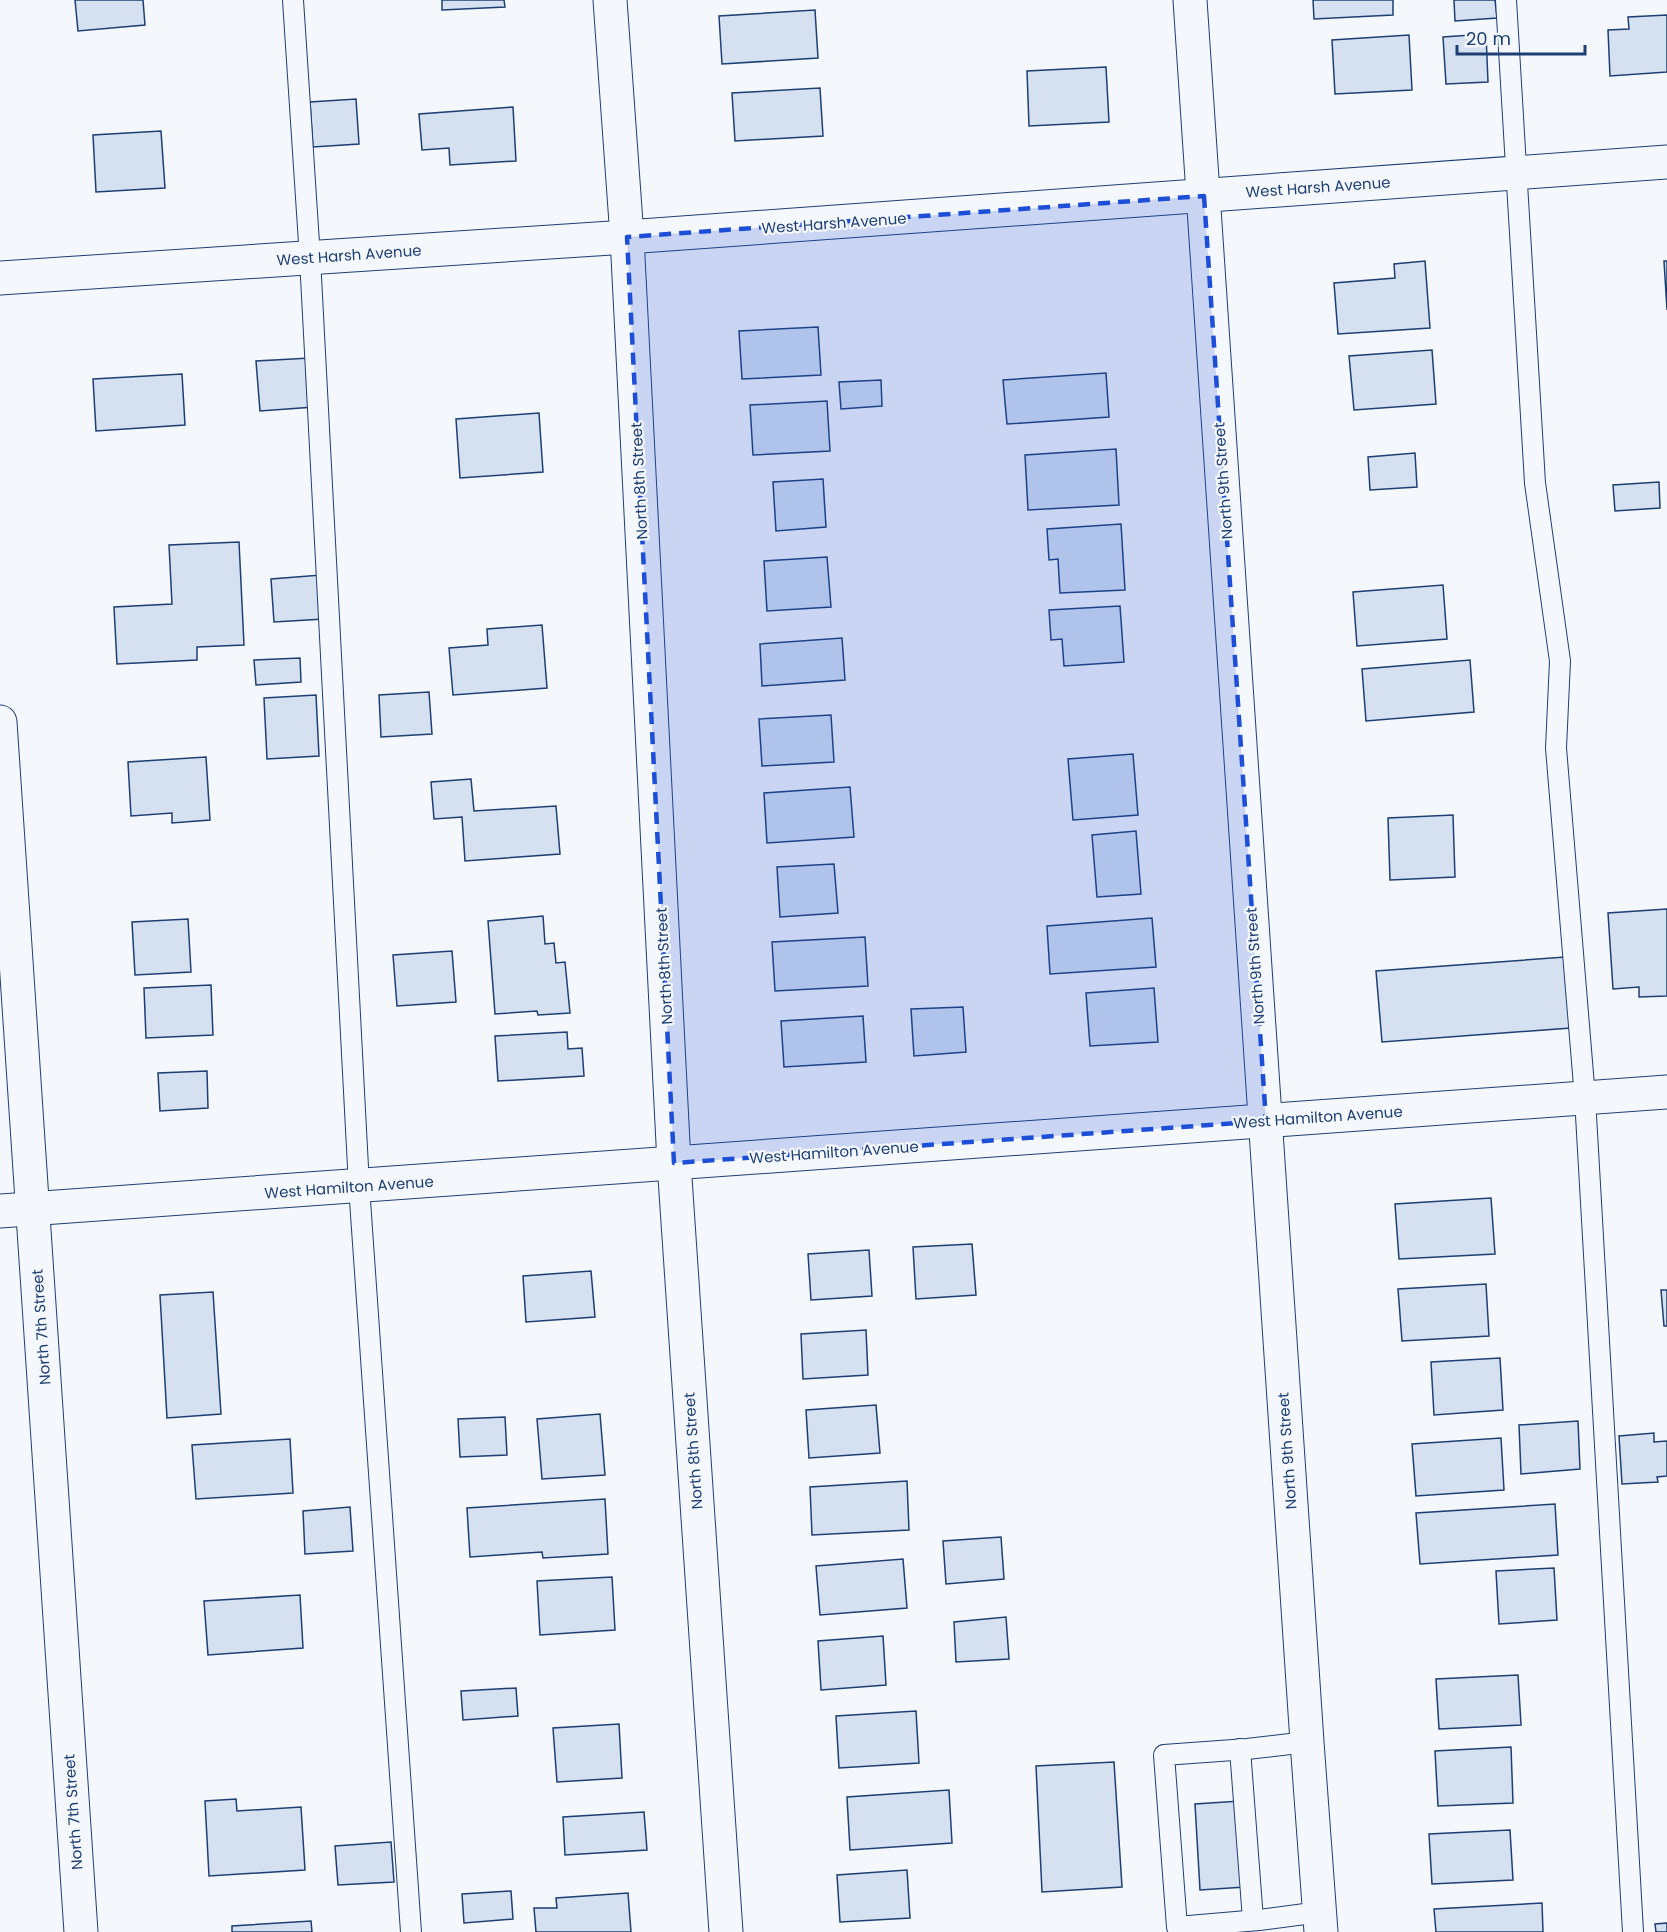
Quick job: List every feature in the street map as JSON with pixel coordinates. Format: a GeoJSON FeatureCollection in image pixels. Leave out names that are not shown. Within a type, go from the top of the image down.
{"type":"FeatureCollection","features":[{"type":"Feature","properties":{"kind":"street","name":"North 8th Street"},"geometry":{"type":"LineString","coordinates":[[610,0],[627,237],[674,1163],[726,1932]]}},
{"type":"Feature","properties":{"kind":"street","name":"North 9th Street"},"geometry":{"type":"LineString","coordinates":[[1190,0],[1321,1922]]}},
{"type":"Feature","properties":{"kind":"street","name":"West Harsh Avenue"},"geometry":{"type":"LineString","coordinates":[[0,278],[627,237],[1667,162]]}},
{"type":"Feature","properties":{"kind":"street","name":"North 7th Street"},"geometry":{"type":"LineString","coordinates":[[0,722],[81,1932]]}},
{"type":"Feature","properties":{"kind":"street","name":"West Hamilton Avenue"},"geometry":{"type":"LineString","coordinates":[[0,1211],[1667,1092]]}},
{"type":"Feature","properties":{"kind":"lane"},"geometry":{"type":"LineString","coordinates":[[292,0],[310,258],[359,1186],[411,1932]]}},
{"type":"Feature","properties":{"kind":"lane"},"geometry":{"type":"LineString","coordinates":[[1506,0],[1535,483],[1560,661],[1556,748],[1586,1098],[1633,1932]]}},
{"type":"Feature","properties":{"kind":"lane"},"geometry":{"type":"LineString","coordinates":[[1307,1742],[1164,1755],[1173,1929],[1202,1928],[1253,1920],[1321,1922]]}},
{"type":"Feature","properties":{"kind":"lane"},"geometry":{"type":"LineString","coordinates":[[1240,1749],[1253,1920]]}},
{"type":"Feature","properties":{"kind":"highlighted area"},"geometry":{"type":"Polygon","coordinates":[[[1204,196],[1266,1121],[674,1163],[627,237],[1204,196]]]}},
{"type":"Feature","properties":{"kind":"building"},"geometry":{"type":"Polygon","coordinates":[[[75,0],[143,0],[145,25],[78,31],[75,0]]]}},
{"type":"Feature","properties":{"kind":"building"},"geometry":{"type":"Polygon","coordinates":[[[442,0],[504,0],[505,7],[442,10],[442,0]]]}},
{"type":"Feature","properties":{"kind":"building"},"geometry":{"type":"Polygon","coordinates":[[[1313,0],[1393,0],[1393,15],[1314,19],[1313,0]]]}},
{"type":"Feature","properties":{"kind":"building"},"geometry":{"type":"Polygon","coordinates":[[[1454,0],[1495,0],[1497,18],[1455,21],[1454,0]]]}},
{"type":"Feature","properties":{"kind":"building"},"geometry":{"type":"Polygon","coordinates":[[[815,10],[818,58],[722,64],[719,16],[815,10]]]}},
{"type":"Feature","properties":{"kind":"building"},"geometry":{"type":"Polygon","coordinates":[[[1667,15],[1667,72],[1610,76],[1608,30],[1629,29],[1628,17],[1667,15]]]}},
{"type":"Feature","properties":{"kind":"building"},"geometry":{"type":"Polygon","coordinates":[[[1486,34],[1488,82],[1446,84],[1443,37],[1486,34]]]}},
{"type":"Feature","properties":{"kind":"building"},"geometry":{"type":"Polygon","coordinates":[[[1409,35],[1412,90],[1335,94],[1332,40],[1409,35]]]}},
{"type":"Feature","properties":{"kind":"building"},"geometry":{"type":"Polygon","coordinates":[[[1106,67],[1109,122],[1029,126],[1027,71],[1106,67]]]}},
{"type":"Feature","properties":{"kind":"building"},"geometry":{"type":"Polygon","coordinates":[[[820,88],[823,136],[735,141],[732,93],[820,88]]]}},
{"type":"Feature","properties":{"kind":"building"},"geometry":{"type":"Polygon","coordinates":[[[356,99],[359,144],[313,147],[310,102],[356,99]]]}},
{"type":"Feature","properties":{"kind":"building"},"geometry":{"type":"Polygon","coordinates":[[[513,107],[516,161],[450,165],[449,148],[422,150],[419,114],[513,107]]]}},
{"type":"Feature","properties":{"kind":"building"},"geometry":{"type":"Polygon","coordinates":[[[161,131],[165,188],[96,192],[93,135],[161,131]]]}},
{"type":"Feature","properties":{"kind":"building"},"geometry":{"type":"Polygon","coordinates":[[[1425,261],[1430,328],[1338,334],[1334,283],[1395,278],[1394,264],[1425,261]]]}},
{"type":"Feature","properties":{"kind":"building"},"geometry":{"type":"Polygon","coordinates":[[[1664,261],[1667,261],[1667,310],[1664,261]]]}},
{"type":"Feature","properties":{"kind":"building"},"geometry":{"type":"Polygon","coordinates":[[[818,327],[821,375],[742,379],[739,331],[818,327]]]}},
{"type":"Feature","properties":{"kind":"building"},"geometry":{"type":"Polygon","coordinates":[[[1432,350],[1436,404],[1354,410],[1349,356],[1432,350]]]}},
{"type":"Feature","properties":{"kind":"building"},"geometry":{"type":"Polygon","coordinates":[[[310,358],[314,407],[260,411],[256,361],[310,358]]]}},
{"type":"Feature","properties":{"kind":"building"},"geometry":{"type":"Polygon","coordinates":[[[1106,373],[1109,417],[1007,424],[1003,380],[1106,373]]]}},
{"type":"Feature","properties":{"kind":"building"},"geometry":{"type":"Polygon","coordinates":[[[182,374],[185,425],[96,431],[93,379],[182,374]]]}},
{"type":"Feature","properties":{"kind":"building"},"geometry":{"type":"Polygon","coordinates":[[[881,380],[882,406],[841,409],[839,382],[881,380]]]}},
{"type":"Feature","properties":{"kind":"building"},"geometry":{"type":"Polygon","coordinates":[[[827,401],[830,451],[753,455],[750,405],[827,401]]]}},
{"type":"Feature","properties":{"kind":"building"},"geometry":{"type":"Polygon","coordinates":[[[539,413],[543,472],[460,478],[456,419],[539,413]]]}},
{"type":"Feature","properties":{"kind":"building"},"geometry":{"type":"Polygon","coordinates":[[[1116,449],[1119,505],[1028,510],[1025,455],[1116,449]]]}},
{"type":"Feature","properties":{"kind":"building"},"geometry":{"type":"Polygon","coordinates":[[[1415,453],[1417,487],[1370,490],[1368,457],[1415,453]]]}},
{"type":"Feature","properties":{"kind":"building"},"geometry":{"type":"Polygon","coordinates":[[[823,479],[826,527],[776,531],[773,482],[823,479]]]}},
{"type":"Feature","properties":{"kind":"building"},"geometry":{"type":"Polygon","coordinates":[[[1659,482],[1660,508],[1615,511],[1613,485],[1659,482]]]}},
{"type":"Feature","properties":{"kind":"building"},"geometry":{"type":"Polygon","coordinates":[[[1121,524],[1125,590],[1060,593],[1058,559],[1049,560],[1047,529],[1121,524]]]}},
{"type":"Feature","properties":{"kind":"building"},"geometry":{"type":"Polygon","coordinates":[[[239,542],[244,645],[197,647],[197,660],[117,664],[114,607],[172,604],[169,545],[239,542]]]}},
{"type":"Feature","properties":{"kind":"building"},"geometry":{"type":"Polygon","coordinates":[[[827,557],[831,607],[767,611],[764,561],[827,557]]]}},
{"type":"Feature","properties":{"kind":"building"},"geometry":{"type":"Polygon","coordinates":[[[321,575],[324,619],[274,622],[271,579],[321,575]]]}},
{"type":"Feature","properties":{"kind":"building"},"geometry":{"type":"Polygon","coordinates":[[[1443,585],[1447,639],[1357,646],[1353,592],[1443,585]]]}},
{"type":"Feature","properties":{"kind":"building"},"geometry":{"type":"Polygon","coordinates":[[[1120,606],[1124,662],[1064,666],[1062,639],[1051,640],[1049,610],[1120,606]]]}},
{"type":"Feature","properties":{"kind":"building"},"geometry":{"type":"Polygon","coordinates":[[[542,625],[547,688],[453,695],[449,648],[488,645],[487,629],[542,625]]]}},
{"type":"Feature","properties":{"kind":"building"},"geometry":{"type":"Polygon","coordinates":[[[842,638],[845,680],[762,686],[760,644],[842,638]]]}},
{"type":"Feature","properties":{"kind":"building"},"geometry":{"type":"Polygon","coordinates":[[[300,658],[301,682],[256,685],[254,660],[300,658]]]}},
{"type":"Feature","properties":{"kind":"building"},"geometry":{"type":"Polygon","coordinates":[[[1470,660],[1474,712],[1366,721],[1362,669],[1470,660]]]}},
{"type":"Feature","properties":{"kind":"building"},"geometry":{"type":"Polygon","coordinates":[[[429,692],[432,734],[381,737],[379,695],[429,692]]]}},
{"type":"Feature","properties":{"kind":"building"},"geometry":{"type":"Polygon","coordinates":[[[316,695],[319,756],[267,759],[264,698],[316,695]]]}},
{"type":"Feature","properties":{"kind":"building"},"geometry":{"type":"Polygon","coordinates":[[[831,715],[834,762],[762,766],[759,719],[831,715]]]}},
{"type":"Feature","properties":{"kind":"building"},"geometry":{"type":"Polygon","coordinates":[[[1133,754],[1138,815],[1073,820],[1068,759],[1133,754]]]}},
{"type":"Feature","properties":{"kind":"building"},"geometry":{"type":"Polygon","coordinates":[[[206,757],[210,820],[172,823],[172,813],[131,816],[128,762],[206,757]]]}},
{"type":"Feature","properties":{"kind":"building"},"geometry":{"type":"Polygon","coordinates":[[[471,779],[474,811],[556,806],[560,854],[465,861],[462,817],[434,819],[431,782],[471,779]]]}},
{"type":"Feature","properties":{"kind":"building"},"geometry":{"type":"Polygon","coordinates":[[[850,787],[854,837],[767,843],[764,793],[850,787]]]}},
{"type":"Feature","properties":{"kind":"building"},"geometry":{"type":"Polygon","coordinates":[[[1453,815],[1455,877],[1390,880],[1388,818],[1453,815]]]}},
{"type":"Feature","properties":{"kind":"building"},"geometry":{"type":"Polygon","coordinates":[[[1136,831],[1141,894],[1097,897],[1092,835],[1136,831]]]}},
{"type":"Feature","properties":{"kind":"building"},"geometry":{"type":"Polygon","coordinates":[[[834,864],[838,913],[780,917],[777,867],[834,864]]]}},
{"type":"Feature","properties":{"kind":"building"},"geometry":{"type":"Polygon","coordinates":[[[1667,909],[1667,996],[1639,997],[1639,987],[1613,989],[1608,913],[1667,909]]]}},
{"type":"Feature","properties":{"kind":"building"},"geometry":{"type":"Polygon","coordinates":[[[543,916],[545,944],[554,943],[556,963],[565,962],[570,1013],[538,1015],[537,1011],[495,1014],[488,921],[543,916]]]}},
{"type":"Feature","properties":{"kind":"building"},"geometry":{"type":"Polygon","coordinates":[[[1152,918],[1156,967],[1050,974],[1047,926],[1152,918]]]}},
{"type":"Feature","properties":{"kind":"building"},"geometry":{"type":"Polygon","coordinates":[[[188,919],[191,972],[135,975],[132,922],[188,919]]]}},
{"type":"Feature","properties":{"kind":"building"},"geometry":{"type":"Polygon","coordinates":[[[865,937],[868,986],[775,991],[772,942],[865,937]]]}},
{"type":"Feature","properties":{"kind":"building"},"geometry":{"type":"Polygon","coordinates":[[[452,951],[456,1002],[397,1006],[393,955],[452,951]]]}},
{"type":"Feature","properties":{"kind":"building"},"geometry":{"type":"Polygon","coordinates":[[[1565,957],[1571,1028],[1382,1042],[1376,971],[1565,957]]]}},
{"type":"Feature","properties":{"kind":"building"},"geometry":{"type":"Polygon","coordinates":[[[211,985],[213,1035],[146,1038],[144,988],[211,985]]]}},
{"type":"Feature","properties":{"kind":"building"},"geometry":{"type":"Polygon","coordinates":[[[1154,988],[1158,1042],[1090,1046],[1086,993],[1154,988]]]}},
{"type":"Feature","properties":{"kind":"building"},"geometry":{"type":"Polygon","coordinates":[[[963,1007],[966,1052],[914,1056],[911,1009],[963,1007]]]}},
{"type":"Feature","properties":{"kind":"building"},"geometry":{"type":"Polygon","coordinates":[[[863,1016],[866,1062],[784,1067],[781,1021],[863,1016]]]}},
{"type":"Feature","properties":{"kind":"building"},"geometry":{"type":"Polygon","coordinates":[[[567,1032],[568,1049],[582,1048],[584,1076],[498,1081],[495,1036],[567,1032]]]}},
{"type":"Feature","properties":{"kind":"building"},"geometry":{"type":"Polygon","coordinates":[[[207,1071],[208,1108],[160,1111],[158,1073],[207,1071]]]}},
{"type":"Feature","properties":{"kind":"building"},"geometry":{"type":"Polygon","coordinates":[[[1491,1198],[1495,1254],[1399,1259],[1395,1204],[1491,1198]]]}},
{"type":"Feature","properties":{"kind":"building"},"geometry":{"type":"Polygon","coordinates":[[[972,1244],[976,1295],[916,1299],[913,1247],[972,1244]]]}},
{"type":"Feature","properties":{"kind":"building"},"geometry":{"type":"Polygon","coordinates":[[[869,1250],[872,1296],[811,1300],[808,1254],[869,1250]]]}},
{"type":"Feature","properties":{"kind":"building"},"geometry":{"type":"Polygon","coordinates":[[[591,1271],[595,1317],[526,1322],[523,1276],[591,1271]]]}},
{"type":"Feature","properties":{"kind":"building"},"geometry":{"type":"Polygon","coordinates":[[[1486,1284],[1489,1336],[1402,1341],[1398,1289],[1486,1284]]]}},
{"type":"Feature","properties":{"kind":"building"},"geometry":{"type":"Polygon","coordinates":[[[1661,1290],[1667,1290],[1667,1326],[1664,1326],[1661,1290]]]}},
{"type":"Feature","properties":{"kind":"building"},"geometry":{"type":"Polygon","coordinates":[[[213,1292],[221,1414],[167,1418],[160,1295],[213,1292]]]}},
{"type":"Feature","properties":{"kind":"building"},"geometry":{"type":"Polygon","coordinates":[[[866,1330],[868,1375],[803,1379],[801,1334],[866,1330]]]}},
{"type":"Feature","properties":{"kind":"building"},"geometry":{"type":"Polygon","coordinates":[[[1500,1358],[1503,1410],[1434,1415],[1431,1362],[1500,1358]]]}},
{"type":"Feature","properties":{"kind":"building"},"geometry":{"type":"Polygon","coordinates":[[[876,1405],[880,1453],[809,1458],[806,1410],[876,1405]]]}},
{"type":"Feature","properties":{"kind":"building"},"geometry":{"type":"Polygon","coordinates":[[[600,1414],[605,1475],[542,1479],[537,1419],[600,1414]]]}},
{"type":"Feature","properties":{"kind":"building"},"geometry":{"type":"Polygon","coordinates":[[[505,1417],[507,1455],[460,1457],[458,1419],[505,1417]]]}},
{"type":"Feature","properties":{"kind":"building"},"geometry":{"type":"Polygon","coordinates":[[[1578,1421],[1580,1469],[1521,1474],[1519,1425],[1578,1421]]]}},
{"type":"Feature","properties":{"kind":"building"},"geometry":{"type":"Polygon","coordinates":[[[1654,1433],[1654,1442],[1667,1441],[1667,1476],[1657,1477],[1658,1482],[1622,1484],[1619,1436],[1654,1433]]]}},
{"type":"Feature","properties":{"kind":"building"},"geometry":{"type":"Polygon","coordinates":[[[1501,1438],[1504,1490],[1416,1496],[1412,1444],[1501,1438]]]}},
{"type":"Feature","properties":{"kind":"building"},"geometry":{"type":"Polygon","coordinates":[[[290,1439],[293,1493],[196,1499],[192,1445],[290,1439]]]}},
{"type":"Feature","properties":{"kind":"building"},"geometry":{"type":"Polygon","coordinates":[[[907,1481],[909,1530],[812,1535],[810,1487],[907,1481]]]}},
{"type":"Feature","properties":{"kind":"building"},"geometry":{"type":"Polygon","coordinates":[[[605,1499],[608,1554],[543,1558],[542,1552],[470,1557],[467,1508],[605,1499]]]}},
{"type":"Feature","properties":{"kind":"building"},"geometry":{"type":"Polygon","coordinates":[[[1555,1504],[1558,1555],[1420,1564],[1416,1513],[1555,1504]]]}},
{"type":"Feature","properties":{"kind":"building"},"geometry":{"type":"Polygon","coordinates":[[[350,1507],[353,1551],[305,1554],[303,1511],[350,1507]]]}},
{"type":"Feature","properties":{"kind":"building"},"geometry":{"type":"Polygon","coordinates":[[[1001,1537],[1004,1579],[946,1584],[943,1541],[1001,1537]]]}},
{"type":"Feature","properties":{"kind":"building"},"geometry":{"type":"Polygon","coordinates":[[[903,1559],[907,1608],[820,1615],[816,1566],[903,1559]]]}},
{"type":"Feature","properties":{"kind":"building"},"geometry":{"type":"Polygon","coordinates":[[[1554,1568],[1557,1620],[1499,1624],[1496,1571],[1554,1568]]]}},
{"type":"Feature","properties":{"kind":"building"},"geometry":{"type":"Polygon","coordinates":[[[612,1577],[615,1630],[540,1635],[537,1581],[612,1577]]]}},
{"type":"Feature","properties":{"kind":"building"},"geometry":{"type":"Polygon","coordinates":[[[300,1595],[303,1648],[208,1655],[204,1601],[300,1595]]]}},
{"type":"Feature","properties":{"kind":"building"},"geometry":{"type":"Polygon","coordinates":[[[1006,1617],[1009,1659],[956,1662],[954,1622],[1006,1617]]]}},
{"type":"Feature","properties":{"kind":"building"},"geometry":{"type":"Polygon","coordinates":[[[883,1636],[886,1685],[821,1690],[818,1641],[883,1636]]]}},
{"type":"Feature","properties":{"kind":"building"},"geometry":{"type":"Polygon","coordinates":[[[1518,1675],[1521,1725],[1439,1729],[1436,1679],[1518,1675]]]}},
{"type":"Feature","properties":{"kind":"building"},"geometry":{"type":"Polygon","coordinates":[[[516,1688],[518,1716],[463,1720],[461,1691],[516,1688]]]}},
{"type":"Feature","properties":{"kind":"building"},"geometry":{"type":"Polygon","coordinates":[[[916,1711],[919,1763],[839,1768],[836,1716],[916,1711]]]}},
{"type":"Feature","properties":{"kind":"building"},"geometry":{"type":"Polygon","coordinates":[[[619,1724],[622,1778],[557,1782],[553,1728],[619,1724]]]}},
{"type":"Feature","properties":{"kind":"building"},"geometry":{"type":"Polygon","coordinates":[[[1511,1747],[1513,1803],[1438,1806],[1435,1751],[1511,1747]]]}},
{"type":"Feature","properties":{"kind":"building"},"geometry":{"type":"Polygon","coordinates":[[[1114,1762],[1122,1887],[1042,1892],[1036,1766],[1114,1762]]]}},
{"type":"Feature","properties":{"kind":"building"},"geometry":{"type":"Polygon","coordinates":[[[949,1790],[952,1843],[850,1850],[847,1797],[949,1790]]]}},
{"type":"Feature","properties":{"kind":"building"},"geometry":{"type":"Polygon","coordinates":[[[236,1799],[237,1811],[301,1807],[305,1870],[209,1876],[205,1801],[236,1799]]]}},
{"type":"Feature","properties":{"kind":"building"},"geometry":{"type":"Polygon","coordinates":[[[1240,1801],[1245,1887],[1200,1890],[1195,1804],[1240,1801]]]}},
{"type":"Feature","properties":{"kind":"building"},"geometry":{"type":"Polygon","coordinates":[[[644,1812],[647,1850],[565,1855],[563,1817],[644,1812]]]}},
{"type":"Feature","properties":{"kind":"building"},"geometry":{"type":"Polygon","coordinates":[[[1510,1830],[1513,1880],[1432,1884],[1429,1834],[1510,1830]]]}},
{"type":"Feature","properties":{"kind":"building"},"geometry":{"type":"Polygon","coordinates":[[[391,1842],[394,1882],[338,1885],[335,1846],[391,1842]]]}},
{"type":"Feature","properties":{"kind":"building"},"geometry":{"type":"Polygon","coordinates":[[[907,1870],[910,1918],[840,1922],[837,1875],[907,1870]]]}},
{"type":"Feature","properties":{"kind":"building"},"geometry":{"type":"Polygon","coordinates":[[[511,1891],[513,1919],[464,1923],[462,1894],[511,1891]]]}},
{"type":"Feature","properties":{"kind":"building"},"geometry":{"type":"Polygon","coordinates":[[[628,1893],[631,1932],[536,1932],[534,1908],[557,1908],[556,1898],[628,1893]]]}},
{"type":"Feature","properties":{"kind":"building"},"geometry":{"type":"Polygon","coordinates":[[[1542,1903],[1543,1932],[1436,1932],[1434,1909],[1542,1903]]]}},
{"type":"Feature","properties":{"kind":"building"},"geometry":{"type":"Polygon","coordinates":[[[311,1921],[312,1932],[232,1932],[232,1926],[311,1921]]]}},
{"type":"Feature","properties":{"kind":"building"},"geometry":{"type":"Polygon","coordinates":[[[1667,1923],[1667,1932],[1656,1932],[1655,1924],[1667,1923]]]}}]}
